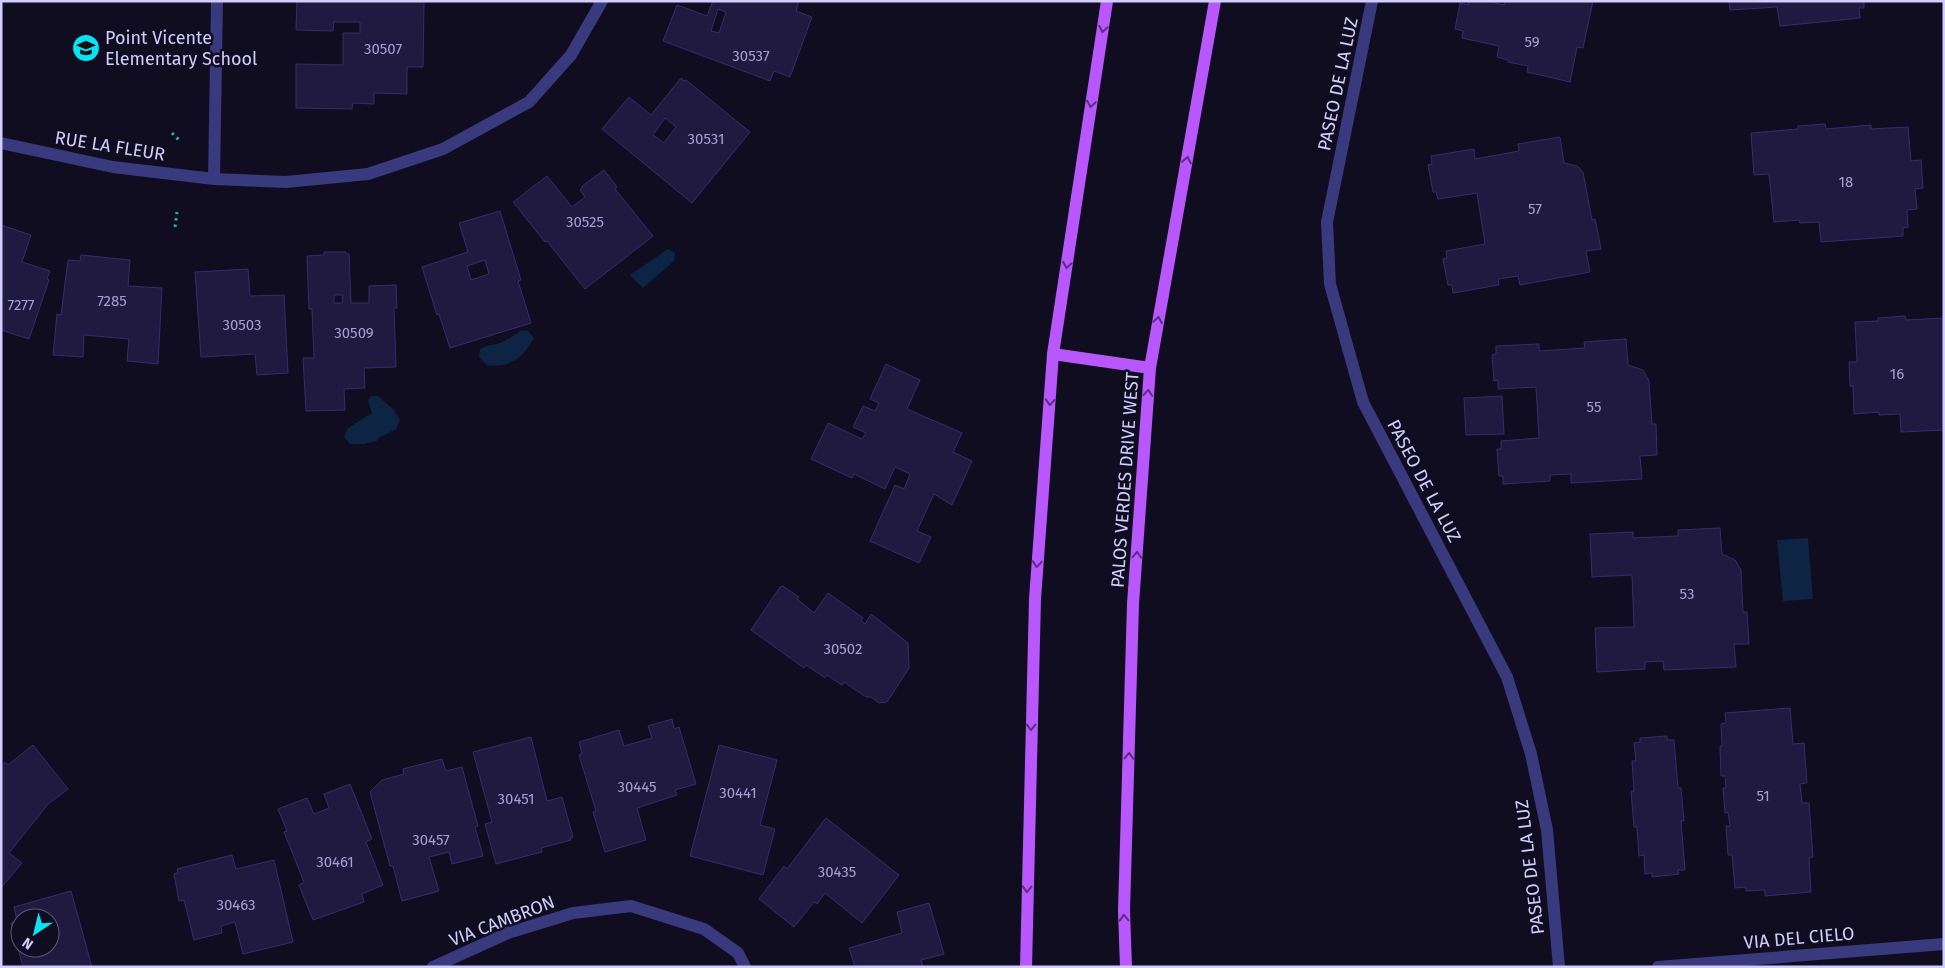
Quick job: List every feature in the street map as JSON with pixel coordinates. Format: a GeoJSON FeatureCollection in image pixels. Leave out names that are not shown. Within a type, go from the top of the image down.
{"type":"FeatureCollection","features":[{"type":"Feature","properties":{"kind":"main road"},"geometry":{"type":"LineString","coordinates":[[1026,967],[1035,599],[1053,354],[1107,1]]}},
{"type":"Feature","properties":{"kind":"main road","name":"PALOS VERDES DRIVE WEST"},"geometry":{"type":"LineString","coordinates":[[1126,967],[1124,911],[1134,604],[1150,368],[1215,1]]}},
{"type":"Feature","properties":{"kind":"main road"},"geometry":{"type":"LineString","coordinates":[[1053,354],[1150,368]]}},
{"type":"Feature","properties":{"kind":"street"},"geometry":{"type":"LineString","coordinates":[[214,179],[217,1]]}},
{"type":"Feature","properties":{"kind":"street","name":"RUE LA FLEUR"},"geometry":{"type":"LineString","coordinates":[[1,143],[113,167],[214,179],[286,182],[368,174],[443,149],[529,102],[571,56],[602,1]]}},
{"type":"Feature","properties":{"kind":"street","name":"PASEO DE LA LUZ"},"geometry":{"type":"LineString","coordinates":[[1372,1],[1327,222],[1330,284],[1362,402],[1507,677],[1531,754],[1547,830],[1559,967]]}},
{"type":"Feature","properties":{"kind":"street","name":"VIA CAMBRON"},"geometry":{"type":"LineString","coordinates":[[433,967],[508,934],[573,913],[630,906],[704,929],[738,953],[745,967]]}},
{"type":"Feature","properties":{"kind":"street","name":"VIA DEL CIELO"},"geometry":{"type":"LineString","coordinates":[[1658,967],[1944,944]]}},
{"type":"Feature","properties":{"kind":"path"},"geometry":{"type":"LineString","coordinates":[[172,133],[179,140]]}},
{"type":"Feature","properties":{"kind":"path"},"geometry":{"type":"LineString","coordinates":[[175,226],[177,212]]}},
{"type":"Feature","properties":{"kind":"water"},"geometry":{"type":"Polygon","coordinates":[[[668,249],[675,253],[674,261],[643,288],[630,275],[668,249]]]}},
{"type":"Feature","properties":{"kind":"water"},"geometry":{"type":"Polygon","coordinates":[[[520,331],[528,331],[534,338],[525,351],[515,360],[495,366],[487,365],[479,357],[480,349],[497,344],[520,331]]]}},
{"type":"Feature","properties":{"kind":"water"},"geometry":{"type":"Polygon","coordinates":[[[371,396],[378,396],[394,410],[400,420],[396,429],[380,437],[377,441],[364,444],[350,444],[344,437],[348,428],[372,413],[368,401],[371,396]]]}},
{"type":"Feature","properties":{"kind":"water"},"geometry":{"type":"Polygon","coordinates":[[[1808,538],[1813,599],[1783,601],[1777,540],[1808,538]]]}},
{"type":"Feature","properties":{"kind":"building"},"geometry":{"type":"Polygon","coordinates":[[[297,1],[424,1],[423,67],[407,67],[407,94],[374,93],[374,104],[353,103],[352,109],[296,108],[296,64],[343,65],[343,33],[360,33],[360,22],[334,22],[333,31],[296,30],[297,1]]]}},
{"type":"Feature","properties":{"kind":"building"},"geometry":{"type":"Polygon","coordinates":[[[713,1],[799,1],[796,11],[812,17],[790,77],[774,71],[770,81],[663,41],[677,5],[707,16],[713,1]],[[718,9],[711,31],[719,33],[726,12],[718,9]]]}},
{"type":"Feature","properties":{"kind":"building"},"geometry":{"type":"Polygon","coordinates":[[[1469,1],[1487,1],[1504,5],[1505,1],[1593,1],[1583,48],[1577,47],[1570,82],[1527,72],[1528,66],[1508,62],[1508,60],[1497,57],[1499,46],[1462,38],[1463,31],[1455,29],[1460,3],[1468,5],[1469,1]]]}},
{"type":"Feature","properties":{"kind":"building"},"geometry":{"type":"Polygon","coordinates":[[[1729,1],[1864,1],[1864,8],[1859,8],[1860,18],[1780,26],[1777,7],[1730,10],[1729,1]]]}},
{"type":"Feature","properties":{"kind":"building"},"geometry":{"type":"Polygon","coordinates":[[[681,78],[684,81],[686,80],[750,132],[692,203],[602,129],[629,97],[651,115],[681,78]],[[665,118],[653,135],[664,143],[676,127],[665,118]]]}},
{"type":"Feature","properties":{"kind":"building"},"geometry":{"type":"Polygon","coordinates":[[[1825,124],[1826,129],[1871,125],[1871,129],[1908,127],[1911,161],[1921,160],[1923,188],[1915,189],[1917,209],[1907,210],[1908,227],[1903,228],[1903,236],[1821,242],[1819,222],[1800,223],[1799,220],[1774,222],[1769,174],[1754,175],[1751,133],[1798,129],[1798,126],[1825,124]]]}},
{"type":"Feature","properties":{"kind":"building"},"geometry":{"type":"Polygon","coordinates":[[[1560,137],[1564,163],[1577,166],[1583,172],[1592,220],[1595,219],[1601,249],[1586,251],[1590,272],[1520,285],[1518,276],[1498,279],[1499,285],[1453,293],[1452,285],[1448,285],[1443,259],[1447,258],[1446,251],[1485,244],[1477,193],[1438,199],[1436,192],[1433,192],[1428,165],[1432,164],[1431,156],[1474,149],[1475,159],[1519,151],[1518,144],[1560,137]]]}},
{"type":"Feature","properties":{"kind":"building"},"geometry":{"type":"Polygon","coordinates":[[[604,170],[617,187],[615,189],[653,236],[585,289],[513,202],[547,176],[572,207],[585,197],[580,190],[582,186],[604,170]]]}},
{"type":"Feature","properties":{"kind":"building"},"geometry":{"type":"Polygon","coordinates":[[[500,211],[521,280],[518,281],[531,323],[450,348],[439,314],[437,315],[422,267],[468,252],[459,223],[500,211]],[[485,260],[467,266],[471,280],[489,274],[485,260]]]}},
{"type":"Feature","properties":{"kind":"building"},"geometry":{"type":"Polygon","coordinates":[[[1,225],[31,235],[22,262],[50,271],[47,279],[49,280],[29,339],[1,330],[1,225]]]}},
{"type":"Feature","properties":{"kind":"building"},"geometry":{"type":"Polygon","coordinates":[[[324,252],[346,252],[346,254],[349,254],[351,303],[369,303],[369,286],[396,285],[397,308],[394,308],[396,367],[364,368],[365,388],[344,389],[345,410],[306,411],[303,358],[314,358],[312,309],[309,309],[307,256],[324,255],[324,252]],[[334,295],[334,303],[342,303],[343,295],[334,295]]]}},
{"type":"Feature","properties":{"kind":"building"},"geometry":{"type":"Polygon","coordinates":[[[81,255],[130,260],[128,286],[162,288],[158,364],[127,361],[129,339],[84,335],[83,357],[53,355],[57,314],[61,315],[68,260],[80,261],[81,255]]]}},
{"type":"Feature","properties":{"kind":"building"},"geometry":{"type":"Polygon","coordinates":[[[248,269],[250,296],[284,295],[288,373],[257,375],[255,354],[201,357],[195,272],[248,269]]]}},
{"type":"Feature","properties":{"kind":"building"},"geometry":{"type":"Polygon","coordinates":[[[1905,316],[1906,320],[1944,318],[1944,430],[1901,432],[1900,414],[1879,415],[1879,412],[1854,414],[1853,386],[1850,386],[1849,362],[1857,362],[1855,322],[1878,321],[1878,318],[1905,316]]]}},
{"type":"Feature","properties":{"kind":"building"},"geometry":{"type":"Polygon","coordinates":[[[1626,339],[1628,365],[1643,370],[1649,381],[1652,424],[1656,424],[1657,455],[1640,456],[1642,479],[1571,483],[1571,474],[1550,475],[1550,481],[1503,484],[1503,476],[1499,476],[1497,449],[1501,449],[1501,441],[1539,438],[1536,387],[1498,389],[1498,380],[1494,381],[1492,355],[1496,354],[1496,346],[1539,344],[1539,351],[1585,348],[1584,342],[1626,339]]]}},
{"type":"Feature","properties":{"kind":"building"},"geometry":{"type":"Polygon","coordinates":[[[886,364],[920,380],[907,409],[962,433],[953,452],[972,461],[952,505],[934,494],[917,531],[931,537],[919,563],[870,541],[895,485],[904,489],[910,474],[895,467],[885,489],[854,474],[852,478],[811,459],[828,423],[862,439],[866,433],[853,427],[863,406],[875,411],[879,403],[870,399],[886,364]]]}},
{"type":"Feature","properties":{"kind":"building"},"geometry":{"type":"Polygon","coordinates":[[[1502,396],[1504,434],[1466,435],[1464,398],[1502,396]]]}},
{"type":"Feature","properties":{"kind":"building"},"geometry":{"type":"Polygon","coordinates":[[[1720,528],[1722,554],[1735,560],[1741,570],[1743,612],[1747,612],[1749,644],[1734,644],[1736,667],[1664,670],[1663,661],[1645,662],[1645,669],[1597,672],[1595,628],[1634,627],[1632,575],[1592,577],[1590,534],[1633,532],[1633,538],[1678,536],[1678,530],[1720,528]]]}},
{"type":"Feature","properties":{"kind":"building"},"geometry":{"type":"Polygon","coordinates":[[[783,586],[799,597],[797,599],[814,613],[828,593],[863,618],[861,621],[865,624],[871,614],[908,643],[909,668],[887,702],[879,703],[871,697],[866,697],[844,682],[842,685],[827,675],[825,678],[806,665],[804,668],[751,630],[780,587],[783,586]]]}},
{"type":"Feature","properties":{"kind":"building"},"geometry":{"type":"Polygon","coordinates":[[[1790,708],[1793,744],[1804,743],[1807,783],[1800,784],[1802,803],[1809,803],[1813,857],[1809,858],[1811,892],[1765,896],[1765,890],[1746,891],[1746,887],[1735,888],[1732,855],[1728,855],[1726,826],[1730,826],[1728,812],[1725,813],[1723,788],[1726,788],[1725,776],[1721,776],[1721,724],[1726,723],[1725,713],[1790,708]]]}},
{"type":"Feature","properties":{"kind":"building"},"geometry":{"type":"Polygon","coordinates":[[[672,719],[674,729],[679,727],[696,784],[675,790],[677,795],[637,808],[646,840],[605,852],[593,812],[596,811],[579,755],[582,754],[579,742],[619,730],[624,746],[652,738],[648,726],[672,719]]]}},
{"type":"Feature","properties":{"kind":"building"},"geometry":{"type":"Polygon","coordinates":[[[1667,736],[1667,740],[1674,740],[1678,788],[1681,788],[1684,821],[1681,821],[1685,870],[1678,870],[1679,874],[1652,877],[1652,873],[1645,874],[1644,855],[1639,856],[1637,827],[1634,827],[1631,791],[1634,791],[1632,761],[1636,761],[1634,743],[1640,742],[1640,738],[1667,736]]]}},
{"type":"Feature","properties":{"kind":"building"},"geometry":{"type":"Polygon","coordinates":[[[531,737],[547,801],[562,797],[573,837],[570,838],[571,840],[541,848],[542,852],[496,864],[485,824],[492,822],[473,752],[531,737]]]}},
{"type":"Feature","properties":{"kind":"building"},"geometry":{"type":"Polygon","coordinates":[[[33,745],[68,789],[48,804],[9,853],[22,863],[1,888],[1,767],[5,762],[8,765],[33,745]]]}},
{"type":"Feature","properties":{"kind":"building"},"geometry":{"type":"Polygon","coordinates":[[[719,745],[777,760],[760,825],[775,829],[763,875],[690,856],[719,745]]]}},
{"type":"Feature","properties":{"kind":"building"},"geometry":{"type":"Polygon","coordinates":[[[442,759],[446,771],[462,767],[478,826],[475,827],[483,856],[452,864],[449,852],[429,857],[439,891],[402,901],[393,866],[390,866],[370,792],[382,780],[404,774],[403,769],[442,759]]]}},
{"type":"Feature","properties":{"kind":"building"},"geometry":{"type":"Polygon","coordinates":[[[350,784],[372,839],[366,842],[383,885],[362,894],[364,902],[313,920],[299,885],[304,882],[284,832],[287,831],[278,809],[307,798],[314,814],[329,808],[324,794],[350,784]]]}},
{"type":"Feature","properties":{"kind":"building"},"geometry":{"type":"Polygon","coordinates":[[[826,818],[899,875],[862,923],[825,893],[817,904],[814,902],[794,927],[759,899],[784,866],[787,869],[826,818]]]}},
{"type":"Feature","properties":{"kind":"building"},"geometry":{"type":"Polygon","coordinates":[[[232,855],[236,869],[274,860],[293,942],[243,954],[235,922],[221,926],[222,933],[194,940],[184,900],[179,901],[174,874],[178,873],[177,869],[232,855]]]}},
{"type":"Feature","properties":{"kind":"building"},"geometry":{"type":"Polygon","coordinates":[[[71,891],[92,967],[23,967],[21,958],[60,958],[60,908],[14,908],[71,891]]]}},
{"type":"Feature","properties":{"kind":"building"},"geometry":{"type":"Polygon","coordinates":[[[929,903],[944,954],[921,960],[923,967],[855,967],[849,948],[902,933],[897,912],[929,903]]]}},
{"type":"Feature","properties":{"kind":"place","name":"Point Vicente Elementary School"},"geometry":{"type":"Point","coordinates":[86,48]}}]}
